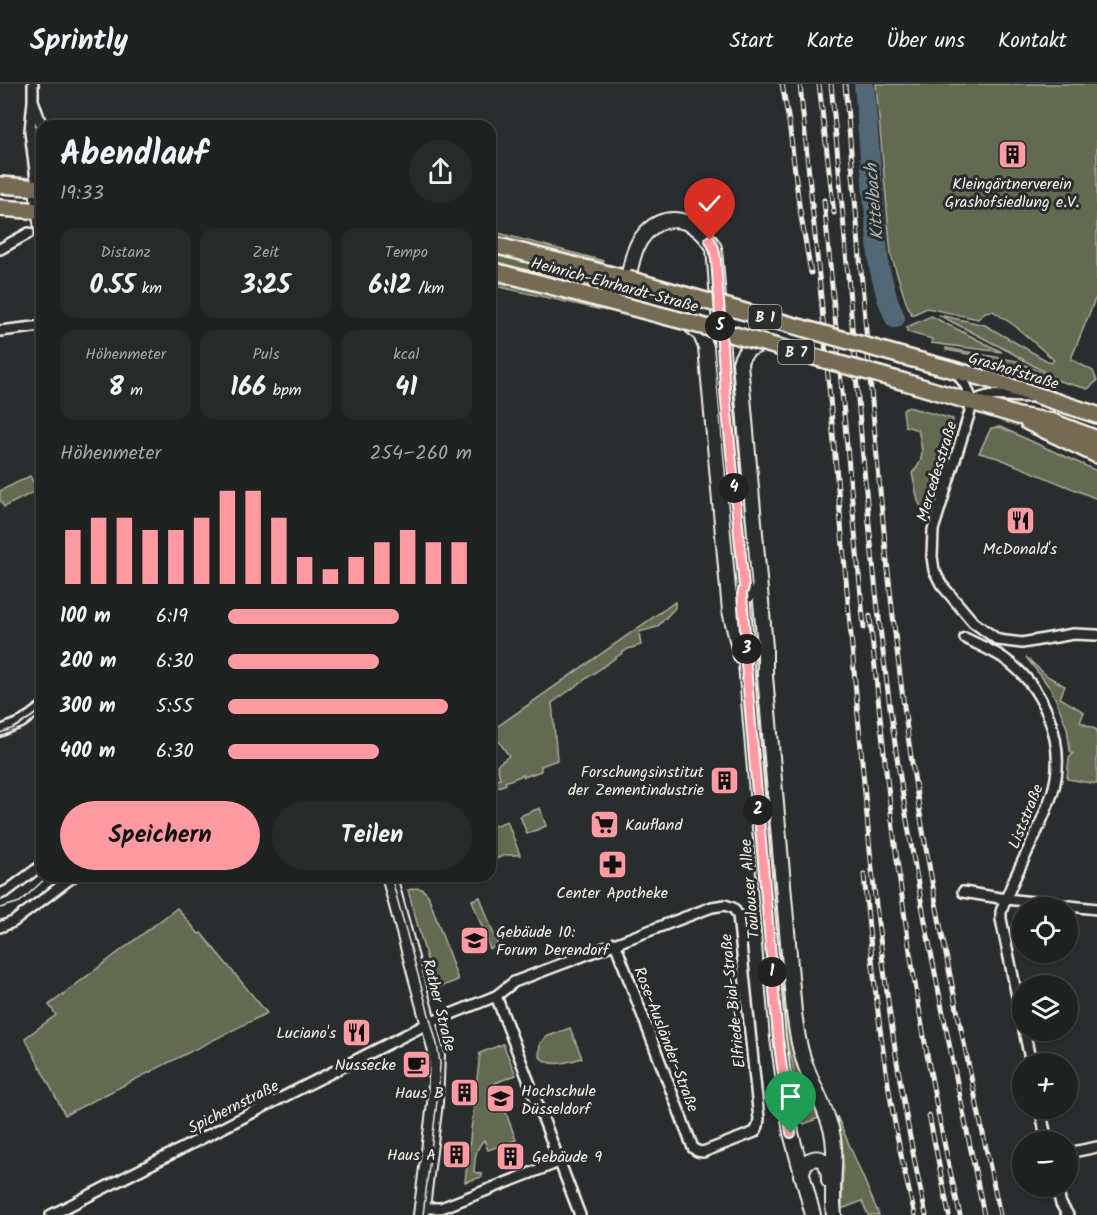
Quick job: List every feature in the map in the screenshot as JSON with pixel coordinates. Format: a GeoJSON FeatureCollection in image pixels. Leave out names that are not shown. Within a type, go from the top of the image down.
{"type":"FeatureCollection","features":[{"type":"Feature","properties":{"kind":"main road"},"geometry":{"type":"LineString","coordinates":[[0,184],[36,188]]}},
{"type":"Feature","properties":{"kind":"main road"},"geometry":{"type":"LineString","coordinates":[[0,207],[36,211]]}},
{"type":"Feature","properties":{"kind":"main road"},"geometry":{"type":"LineString","coordinates":[[624,278],[639,242],[647,231],[658,224],[672,220],[694,224],[705,233],[714,248],[744,587],[759,661],[765,676]]}},
{"type":"Feature","properties":{"kind":"main road","name":"Heinrich-Ehrhardt-Straße"},"geometry":{"type":"LineString","coordinates":[[496,246],[624,278],[955,370]]}},
{"type":"Feature","properties":{"kind":"main road","name":"Heinrich-Ehrhardt-Straße"},"geometry":{"type":"LineString","coordinates":[[496,272],[624,304],[973,402]]}},
{"type":"Feature","properties":{"kind":"main road"},"geometry":{"type":"LineString","coordinates":[[687,322],[701,335],[706,347],[730,610],[741,657],[746,665]]}},
{"type":"Feature","properties":{"kind":"main road"},"geometry":{"type":"LineString","coordinates":[[764,343],[750,348],[741,357],[740,363],[765,647],[765,676]]}},
{"type":"Feature","properties":{"kind":"main road","name":"Grashofstraße"},"geometry":{"type":"LineString","coordinates":[[955,370],[1097,415]]}},
{"type":"Feature","properties":{"kind":"main road","name":"B 7"},"geometry":{"type":"LineString","coordinates":[[973,402],[1018,416],[1053,422],[1097,438]]}},
{"type":"Feature","properties":{"kind":"main road"},"geometry":{"type":"LineString","coordinates":[[1018,416],[1048,433],[1097,455]]}},
{"type":"Feature","properties":{"kind":"main road"},"geometry":{"type":"LineString","coordinates":[[744,587],[742,594],[746,665]]}},
{"type":"Feature","properties":{"kind":"main road","name":"Toulouser Allee"},"geometry":{"type":"LineString","coordinates":[[746,665],[778,1038],[791,1133],[813,1215]]}},
{"type":"Feature","properties":{"kind":"main road","name":"Toulouser Allee"},"geometry":{"type":"LineString","coordinates":[[765,676],[794,1012],[803,1058],[821,1100],[832,1134],[835,1151],[835,1182],[832,1196],[834,1215]]}},
{"type":"Feature","properties":{"kind":"main road","name":"Rather Straße"},"geometry":{"type":"LineString","coordinates":[[391,882],[437,1055],[438,1073],[421,1211]]}},
{"type":"Feature","properties":{"kind":"main road"},"geometry":{"type":"LineString","coordinates":[[801,1175],[807,1161],[814,1158],[823,1160],[829,1168],[832,1196]]}},
{"type":"Feature","properties":{"kind":"street"},"geometry":{"type":"LineString","coordinates":[[33,84],[30,131],[36,165]]}},
{"type":"Feature","properties":{"kind":"street"},"geometry":{"type":"LineString","coordinates":[[33,101],[40,120]]}},
{"type":"Feature","properties":{"kind":"street"},"geometry":{"type":"LineString","coordinates":[[0,249],[35,232]]}},
{"type":"Feature","properties":{"kind":"street"},"geometry":{"type":"LineString","coordinates":[[0,331],[36,327]]}},
{"type":"Feature","properties":{"kind":"street"},"geometry":{"type":"LineString","coordinates":[[955,370],[973,402],[989,395],[1000,394],[1021,398],[1037,395]]}},
{"type":"Feature","properties":{"kind":"street","name":"Mercedesstraße"},"geometry":{"type":"LineString","coordinates":[[973,402],[933,530],[932,557],[934,570],[941,584],[974,622],[998,640],[1022,643],[1072,634],[1097,635]]}},
{"type":"Feature","properties":{"kind":"street","name":"Liststraße"},"geometry":{"type":"LineString","coordinates":[[965,638],[1003,658],[1016,670],[1036,692],[1047,709],[1053,729],[1057,759],[1052,795],[1001,912],[1013,975]]}},
{"type":"Feature","properties":{"kind":"street"},"geometry":{"type":"LineString","coordinates":[[0,731],[22,722],[36,712]]}},
{"type":"Feature","properties":{"kind":"street"},"geometry":{"type":"LineString","coordinates":[[0,894],[36,869]]}},
{"type":"Feature","properties":{"kind":"street"},"geometry":{"type":"LineString","coordinates":[[0,926],[13,922],[67,882]]}},
{"type":"Feature","properties":{"kind":"street"},"geometry":{"type":"LineString","coordinates":[[963,892],[1097,909]]}},
{"type":"Feature","properties":{"kind":"street","name":"Elfriede-Bial-Straße"},"geometry":{"type":"LineString","coordinates":[[429,1023],[496,996],[514,982],[712,907],[725,905],[733,908],[738,915],[759,1123],[755,1132],[704,1152],[697,1151],[691,1144]]}},
{"type":"Feature","properties":{"kind":"street","name":"Rose-Ausländer-Straße"},"geometry":{"type":"LineString","coordinates":[[615,944],[691,1144]]}},
{"type":"Feature","properties":{"kind":"street"},"geometry":{"type":"LineString","coordinates":[[496,996],[580,1215]]}},
{"type":"Feature","properties":{"kind":"street","name":"Spichernstraße"},"geometry":{"type":"LineString","coordinates":[[51,1215],[429,1023]]}},
{"type":"Feature","properties":{"kind":"street"},"geometry":{"type":"LineString","coordinates":[[1078,1151],[1097,1147]]}},
{"type":"Feature","properties":{"kind":"street"},"geometry":{"type":"LineString","coordinates":[[421,1211],[441,1208],[560,1162]]}},
{"type":"Feature","properties":{"kind":"street"},"geometry":{"type":"LineString","coordinates":[[1059,1197],[1068,1215]]}},
{"type":"Feature","properties":{"kind":"green space"},"geometry":{"type":"Polygon","coordinates":[[[876,84],[1097,84],[1097,299],[1095,299],[1071,359],[1093,371],[1097,381],[1088,389],[1059,381],[1012,353],[939,315],[985,325],[1051,363],[1054,360],[1015,326],[993,311],[985,312],[978,319],[927,308],[912,315],[891,255],[876,84]]]}},
{"type":"Feature","properties":{"kind":"green space"},"geometry":{"type":"Polygon","coordinates":[[[496,232],[604,261],[496,236],[496,232]]]}},
{"type":"Feature","properties":{"kind":"green space"},"geometry":{"type":"Polygon","coordinates":[[[496,255],[622,287],[622,294],[496,262],[496,255]]]}},
{"type":"Feature","properties":{"kind":"green space"},"geometry":{"type":"Polygon","coordinates":[[[496,281],[607,309],[606,311],[496,286],[496,281]]]}},
{"type":"Feature","properties":{"kind":"green space"},"geometry":{"type":"Polygon","coordinates":[[[931,316],[1002,352],[931,343],[932,339],[907,332],[907,327],[931,316]]]}},
{"type":"Feature","properties":{"kind":"green space"},"geometry":{"type":"Polygon","coordinates":[[[946,348],[1017,361],[1049,377],[973,355],[946,350],[946,348]]]}},
{"type":"Feature","properties":{"kind":"green space"},"geometry":{"type":"Polygon","coordinates":[[[908,407],[953,419],[950,438],[926,508],[921,507],[918,501],[912,473],[921,458],[922,448],[918,430],[905,426],[903,410],[908,407]]]}},
{"type":"Feature","properties":{"kind":"green space"},"geometry":{"type":"Polygon","coordinates":[[[1000,427],[1097,471],[1097,499],[998,458],[979,453],[991,428],[1000,427]]]}},
{"type":"Feature","properties":{"kind":"green space"},"geometry":{"type":"Polygon","coordinates":[[[30,476],[36,486],[36,491],[4,507],[0,499],[0,491],[30,476]]]}},
{"type":"Feature","properties":{"kind":"green space"},"geometry":{"type":"Polygon","coordinates":[[[675,602],[675,608],[657,627],[639,632],[641,645],[628,649],[552,703],[557,760],[541,766],[541,771],[524,777],[523,775],[496,788],[496,779],[500,778],[497,765],[509,756],[496,737],[496,727],[675,602]]]}},
{"type":"Feature","properties":{"kind":"green space"},"geometry":{"type":"Polygon","coordinates":[[[752,635],[761,677],[791,1030],[821,1117],[804,1124],[800,1120],[792,1061],[785,1041],[748,648],[752,635]]]}},
{"type":"Feature","properties":{"kind":"green space"},"geometry":{"type":"Polygon","coordinates":[[[1026,657],[1047,676],[1065,686],[1060,698],[1084,712],[1080,722],[1097,730],[1097,784],[1067,779],[1069,758],[1073,754],[1070,751],[1067,728],[1050,688],[1026,657]]]}},
{"type":"Feature","properties":{"kind":"green space"},"geometry":{"type":"Polygon","coordinates":[[[540,808],[546,826],[527,834],[520,816],[540,808]]]}},
{"type":"Feature","properties":{"kind":"green space"},"geometry":{"type":"Polygon","coordinates":[[[507,821],[520,855],[505,855],[496,859],[496,825],[507,821]]]}},
{"type":"Feature","properties":{"kind":"green space"},"geometry":{"type":"Polygon","coordinates":[[[422,889],[428,895],[458,980],[435,989],[408,890],[422,889]]]}},
{"type":"Feature","properties":{"kind":"green space"},"geometry":{"type":"Polygon","coordinates":[[[480,897],[498,946],[490,949],[472,900],[480,897]]]}},
{"type":"Feature","properties":{"kind":"green space"},"geometry":{"type":"Polygon","coordinates":[[[177,908],[199,934],[201,933],[267,1013],[65,1115],[25,1038],[56,1015],[49,1005],[177,908]]]}},
{"type":"Feature","properties":{"kind":"green space"},"geometry":{"type":"Polygon","coordinates":[[[570,1028],[582,1058],[565,1063],[543,1060],[539,1056],[540,1043],[546,1037],[570,1028]]]}},
{"type":"Feature","properties":{"kind":"green space"},"geometry":{"type":"Polygon","coordinates":[[[503,1044],[516,1075],[495,1083],[516,1140],[488,1150],[484,1140],[477,1151],[474,1172],[482,1174],[482,1177],[465,1182],[480,1053],[503,1044]]]}},
{"type":"Feature","properties":{"kind":"green space"},"geometry":{"type":"Polygon","coordinates":[[[837,1116],[879,1215],[868,1215],[862,1201],[842,1209],[843,1163],[837,1116]]]}},
{"type":"Feature","properties":{"kind":"waterway","name":"Kittelbach"},"geometry":{"type":"LineString","coordinates":[[864,84],[879,266],[895,318]]}},
{"type":"Feature","properties":{"kind":"tram line"},"geometry":{"type":"LineString","coordinates":[[0,733],[14,728],[36,714]]}},
{"type":"Feature","properties":{"kind":"tram line"},"geometry":{"type":"LineString","coordinates":[[0,908],[20,902],[42,882]]}},
{"type":"Feature","properties":{"kind":"tram line"},"geometry":{"type":"LineString","coordinates":[[393,882],[437,1044],[440,1063],[423,1215]]}},
{"type":"Feature","properties":{"kind":"railway"},"geometry":{"type":"LineString","coordinates":[[782,84],[811,273]]}},
{"type":"Feature","properties":{"kind":"railway"},"geometry":{"type":"LineString","coordinates":[[800,84],[875,897],[900,1079],[926,1215]]}},
{"type":"Feature","properties":{"kind":"railway"},"geometry":{"type":"LineString","coordinates":[[819,84],[834,213]]}},
{"type":"Feature","properties":{"kind":"railway"},"geometry":{"type":"LineString","coordinates":[[831,84],[870,534],[896,751],[931,951],[984,1215]]}},
{"type":"Feature","properties":{"kind":"railway"},"geometry":{"type":"LineString","coordinates":[[845,84],[880,492],[908,736],[962,1036],[1000,1215]]}},
{"type":"Feature","properties":{"kind":"railway"},"geometry":{"type":"LineString","coordinates":[[824,200],[864,628]]}},
{"type":"Feature","properties":{"kind":"railway"},"geometry":{"type":"LineString","coordinates":[[870,616],[895,842],[916,992],[960,1215]]}},
{"type":"Feature","properties":{"kind":"railway"},"geometry":{"type":"LineString","coordinates":[[864,874],[882,1046],[896,1131],[915,1215]]}},
{"type":"Feature","properties":{"kind":"railway"},"geometry":{"type":"LineString","coordinates":[[929,1115],[949,1215]]}},
{"type":"Feature","properties":{"kind":"place","name":"Kleingärtnerverein Grashofsiedlung e.V."},"geometry":{"type":"Point","coordinates":[1012,155]}},
{"type":"Feature","properties":{"kind":"place","name":"McDonald's"},"geometry":{"type":"Point","coordinates":[1020,520]}},
{"type":"Feature","properties":{"kind":"place","name":"Forschungsinstitut der Zementindustrie"},"geometry":{"type":"Point","coordinates":[725,780]}},
{"type":"Feature","properties":{"kind":"place","name":"Kaufland"},"geometry":{"type":"Point","coordinates":[604,824]}},
{"type":"Feature","properties":{"kind":"place","name":"Center Apotheke"},"geometry":{"type":"Point","coordinates":[612,864]}},
{"type":"Feature","properties":{"kind":"place","name":"Gebäude 10: Forum Derendorf"},"geometry":{"type":"Point","coordinates":[475,940]}},
{"type":"Feature","properties":{"kind":"place","name":"Luciano's"},"geometry":{"type":"Point","coordinates":[357,1032]}},
{"type":"Feature","properties":{"kind":"place","name":"Nussecke"},"geometry":{"type":"Point","coordinates":[417,1064]}},
{"type":"Feature","properties":{"kind":"place","name":"Haus B"},"geometry":{"type":"Point","coordinates":[465,1092]}},
{"type":"Feature","properties":{"kind":"place","name":"Hochschule Düsseldorf"},"geometry":{"type":"Point","coordinates":[500,1099]}},
{"type":"Feature","properties":{"kind":"place","name":"Haus A"},"geometry":{"type":"Point","coordinates":[457,1154]}},
{"type":"Feature","properties":{"kind":"place","name":"Gebäude 9"},"geometry":{"type":"Point","coordinates":[511,1156]}},
{"type":"Feature","properties":{"kind":"route"},"geometry":{"type":"LineString","coordinates":[[710,240],[716,259],[726,401],[744,587],[742,594],[746,665],[778,1038],[791,1133]]}}]}
